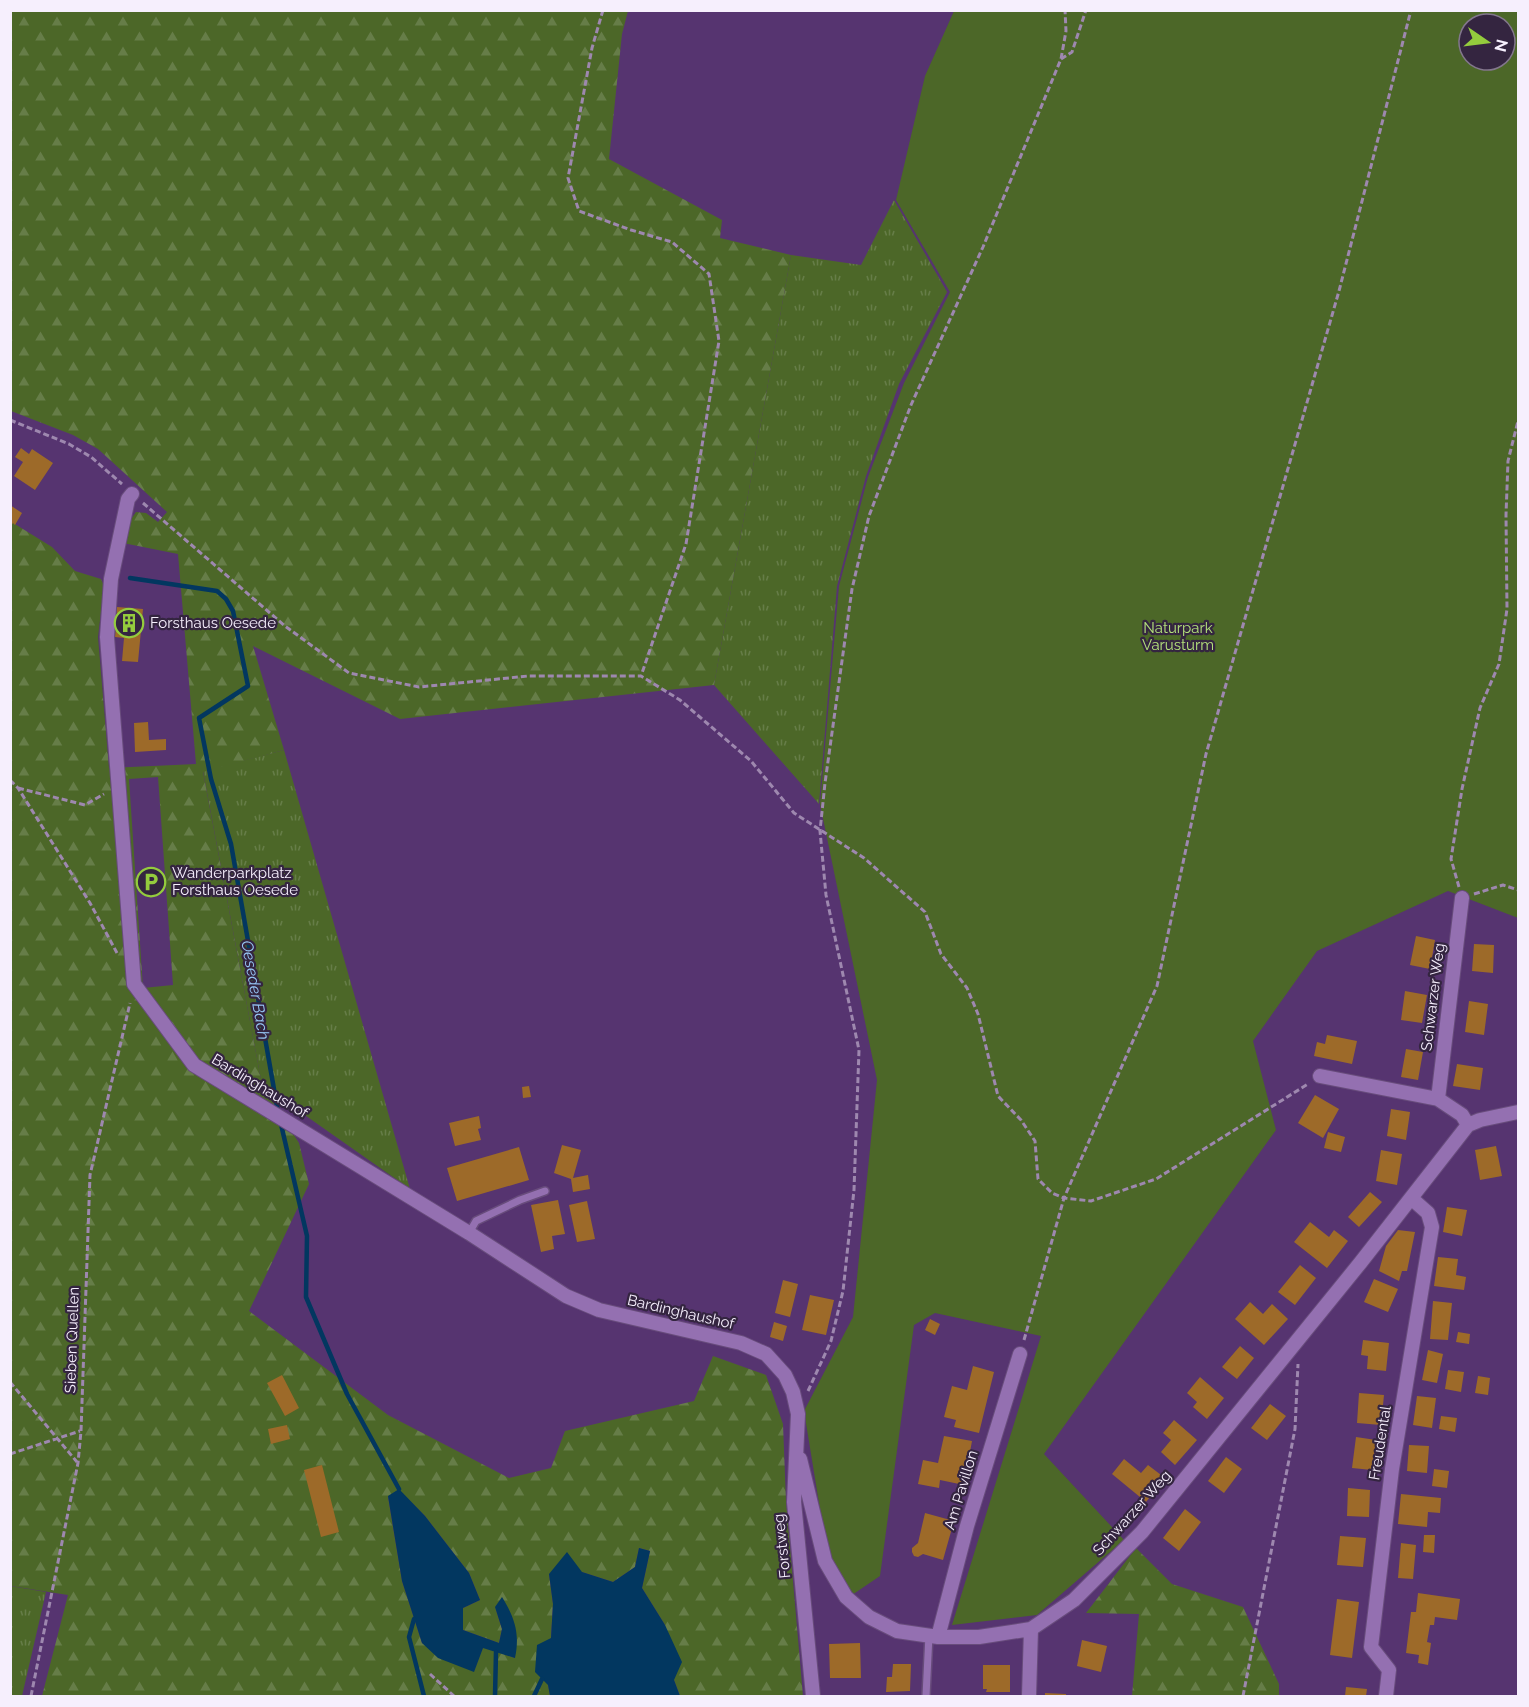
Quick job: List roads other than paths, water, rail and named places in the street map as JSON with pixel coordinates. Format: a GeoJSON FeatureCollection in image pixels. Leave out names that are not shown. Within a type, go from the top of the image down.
{"type":"FeatureCollection","features":[{"type":"Feature","properties":{"kind":"street","name":"Bardinghaushof"},"geometry":{"type":"LineString","coordinates":[[132,494],[128,499],[111,579],[107,637],[134,984],[194,1065],[469,1233],[566,1296],[599,1310],[741,1343],[766,1354],[785,1375],[793,1392]]}},
{"type":"Feature","properties":{"kind":"street","name":"Schwarzer Weg"},"geometry":{"type":"LineString","coordinates":[[1438,1099],[1462,898]]}},
{"type":"Feature","properties":{"kind":"street"},"geometry":{"type":"LineString","coordinates":[[1320,1076],[1438,1099],[1462,1115],[1468,1125],[1479,1120],[1518,1112]]}},
{"type":"Feature","properties":{"kind":"street","name":"Schwarzer Weg"},"geometry":{"type":"LineString","coordinates":[[797,1445],[825,1561],[846,1598],[869,1617],[897,1631],[933,1636],[979,1637],[1031,1629],[1074,1600],[1142,1532],[1299,1339],[1468,1125]]}},
{"type":"Feature","properties":{"kind":"street","name":"Freudental"},"geometry":{"type":"LineString","coordinates":[[1386,1696],[1389,1671],[1371,1647],[1392,1469],[1432,1227],[1428,1213],[1411,1198]]}},
{"type":"Feature","properties":{"kind":"street","name":"Am Pavillon"},"geometry":{"type":"LineString","coordinates":[[933,1636],[1020,1354]]}},
{"type":"Feature","properties":{"kind":"street","name":"Forstweg"},"geometry":{"type":"LineString","coordinates":[[793,1392],[798,1414],[794,1502],[813,1696]]}},
{"type":"Feature","properties":{"kind":"street"},"geometry":{"type":"LineString","coordinates":[[1029,1696],[1031,1629]]}},
{"type":"Feature","properties":{"kind":"lane"},"geometry":{"type":"LineString","coordinates":[[469,1233],[476,1221],[545,1191]]}},
{"type":"Feature","properties":{"kind":"lane"},"geometry":{"type":"LineString","coordinates":[[926,1696],[933,1636]]}},
{"type":"Feature","properties":{"kind":"water"},"geometry":{"type":"Polygon","coordinates":[[[399,1489],[425,1516],[469,1573],[480,1600],[463,1608],[463,1630],[499,1643],[502,1629],[495,1607],[502,1597],[515,1626],[517,1641],[515,1658],[483,1648],[474,1672],[438,1658],[422,1643],[402,1581],[388,1496],[399,1489]]]}},
{"type":"Feature","properties":{"kind":"water"},"geometry":{"type":"Polygon","coordinates":[[[639,1548],[650,1551],[642,1588],[665,1625],[682,1662],[674,1680],[680,1696],[550,1696],[548,1685],[535,1672],[537,1645],[551,1638],[553,1604],[549,1574],[567,1552],[582,1572],[613,1582],[635,1567],[639,1548]]]}},
{"type":"Feature","properties":{"kind":"waterway","name":"Oeseder Bach"},"geometry":{"type":"LineString","coordinates":[[130,578],[217,591],[226,599],[233,611],[248,686],[199,718],[211,779],[231,844],[278,1112]]}},
{"type":"Feature","properties":{"kind":"waterway","name":"Oeseder Bach"},"geometry":{"type":"LineString","coordinates":[[280,1120],[307,1236],[306,1297],[347,1394],[399,1489]]}},
{"type":"Feature","properties":{"kind":"waterway"},"geometry":{"type":"LineString","coordinates":[[414,1619],[409,1637],[424,1696]]}},
{"type":"Feature","properties":{"kind":"waterway"},"geometry":{"type":"LineString","coordinates":[[495,1696],[496,1652]]}},
{"type":"Feature","properties":{"kind":"waterway"},"geometry":{"type":"LineString","coordinates":[[534,1696],[542,1679]]}},
{"type":"Feature","properties":{"kind":"place","name":"Forsthaus Oesede"},"geometry":{"type":"Point","coordinates":[129,623]}},
{"type":"Feature","properties":{"kind":"place","name":"Wanderparkplatz Forsthaus Oesede"},"geometry":{"type":"Point","coordinates":[151,882]}},
{"type":"Feature","properties":{"kind":"park label","name":"Naturpark Varusturm"},"geometry":{"type":"Point","coordinates":[1178,636]}}]}
